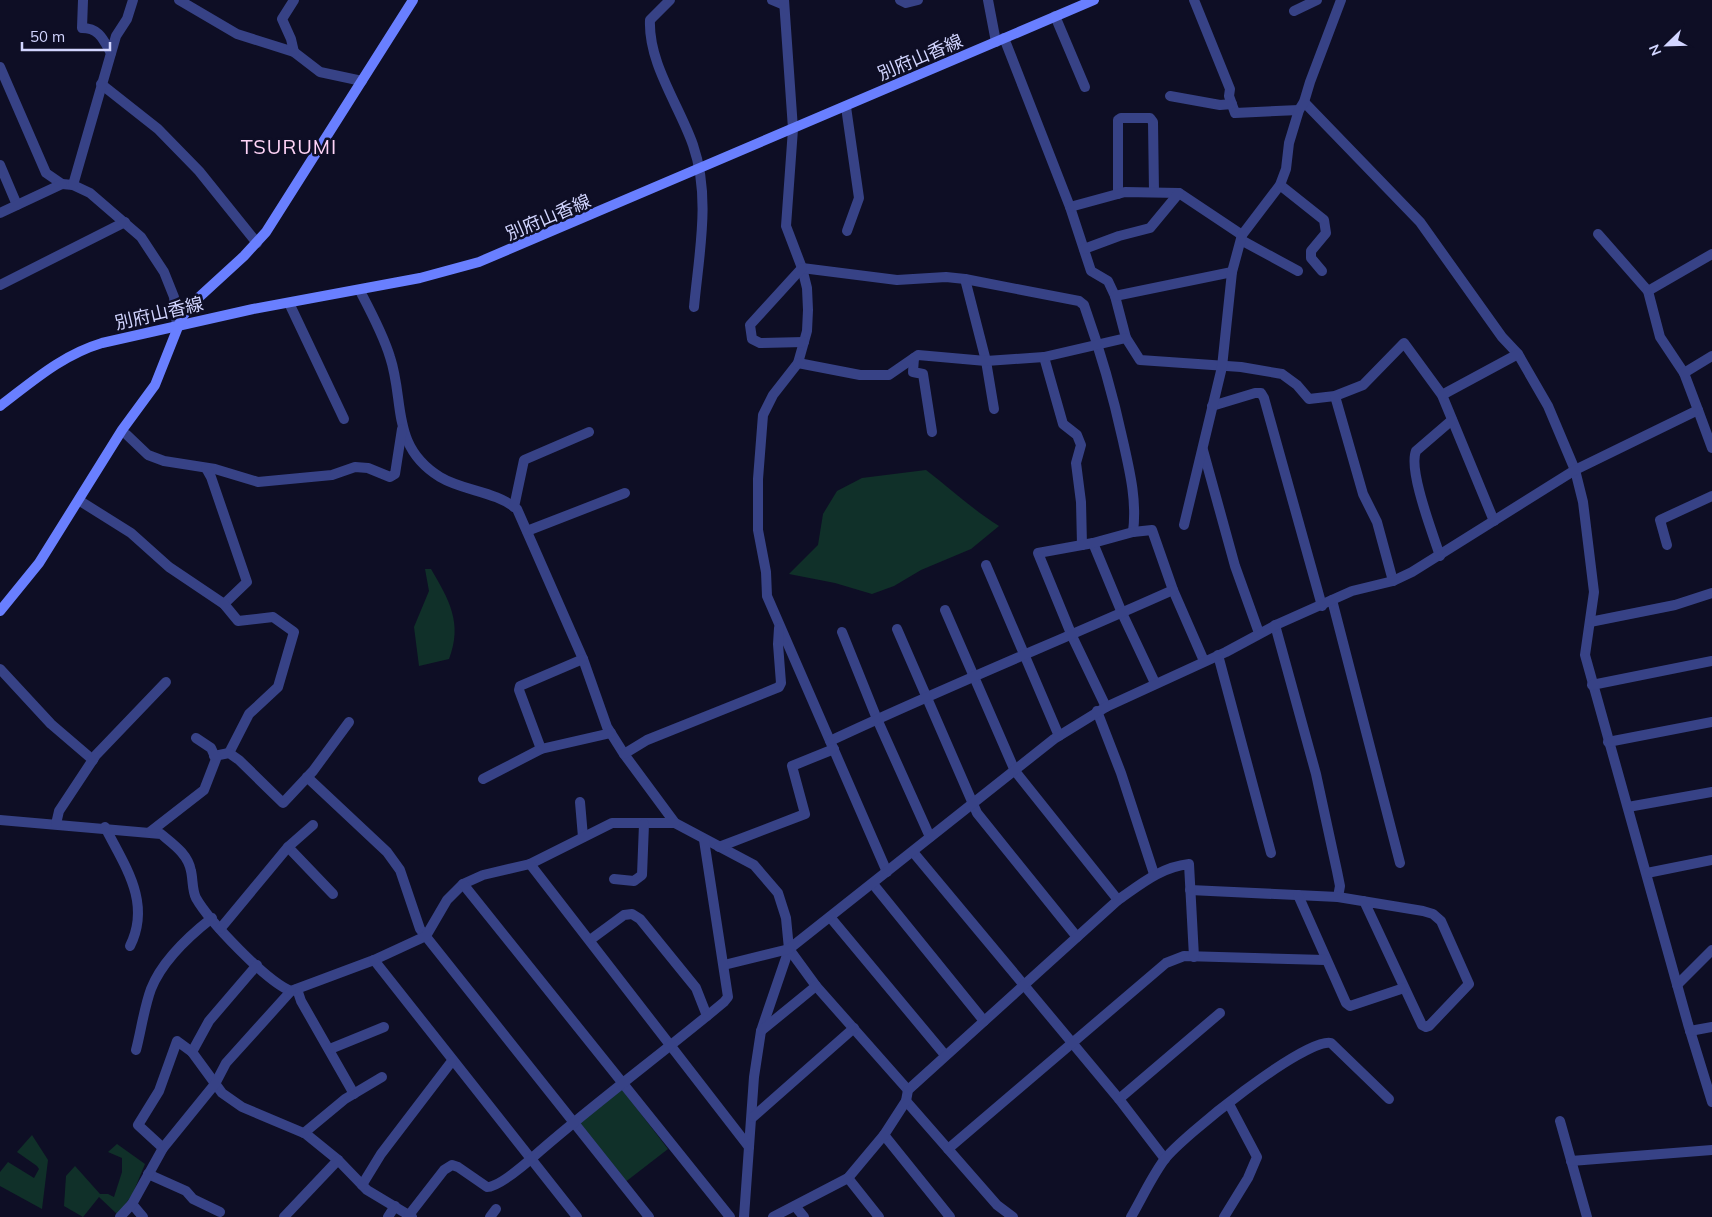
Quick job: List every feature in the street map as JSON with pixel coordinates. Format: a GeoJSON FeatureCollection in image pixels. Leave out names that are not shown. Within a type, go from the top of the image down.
{"type":"FeatureCollection","features":[{"type":"Feature","properties":{"kind":"main road"},"geometry":{"type":"LineString","coordinates":[[0,611],[33,572],[80,501],[122,430],[155,385],[177,326],[196,300],[257,243],[278,214],[413,0]]}},
{"type":"Feature","properties":{"kind":"main road","name":"別府山香線"},"geometry":{"type":"LineString","coordinates":[[0,406],[57,363],[79,350],[124,337],[290,303],[360,291],[469,266],[1094,0]]}},
{"type":"Feature","properties":{"kind":"street"},"geometry":{"type":"LineString","coordinates":[[83,0],[82,28],[92,28],[97,31],[111,53]]}},
{"type":"Feature","properties":{"kind":"street"},"geometry":{"type":"LineString","coordinates":[[73,185],[116,36],[127,18],[133,0]]}},
{"type":"Feature","properties":{"kind":"street"},"geometry":{"type":"LineString","coordinates":[[179,0],[237,34],[294,52],[320,72],[362,81]]}},
{"type":"Feature","properties":{"kind":"street"},"geometry":{"type":"LineString","coordinates":[[294,0],[282,19],[291,39],[294,52]]}},
{"type":"Feature","properties":{"kind":"street"},"geometry":{"type":"LineString","coordinates":[[670,0],[650,20],[649,35],[693,145],[703,193],[694,307]]}},
{"type":"Feature","properties":{"kind":"street"},"geometry":{"type":"LineString","coordinates":[[772,0],[784,3],[793,129],[786,226],[802,268],[807,288],[808,310],[807,331],[798,364],[773,395],[763,415],[758,479],[758,530],[766,572],[767,596],[888,872]]}},
{"type":"Feature","properties":{"kind":"street"},"geometry":{"type":"LineString","coordinates":[[900,0],[906,3],[918,0]]}},
{"type":"Feature","properties":{"kind":"street"},"geometry":{"type":"LineString","coordinates":[[988,0],[1000,40],[1070,207],[1091,272],[1108,282],[1115,296],[1126,338],[1140,360],[1241,367],[1282,374],[1297,384],[1309,400],[1335,396],[1363,385],[1404,343],[1442,395],[1494,521]]}},
{"type":"Feature","properties":{"kind":"street"},"geometry":{"type":"LineString","coordinates":[[1194,0],[1230,89],[1229,96],[1236,113],[1302,106]]}},
{"type":"Feature","properties":{"kind":"street"},"geometry":{"type":"LineString","coordinates":[[1294,11],[1317,0]]}},
{"type":"Feature","properties":{"kind":"street"},"geometry":{"type":"LineString","coordinates":[[1184,525],[1222,367],[1232,272],[1242,238],[1280,185],[1286,169],[1290,143],[1302,106],[1341,0]]}},
{"type":"Feature","properties":{"kind":"street"},"geometry":{"type":"LineString","coordinates":[[1055,16],[1085,87]]}},
{"type":"Feature","properties":{"kind":"street"},"geometry":{"type":"LineString","coordinates":[[0,67],[40,165],[52,179],[62,184],[73,185],[90,193],[142,238],[164,272],[174,296],[177,326]]}},
{"type":"Feature","properties":{"kind":"street"},"geometry":{"type":"LineString","coordinates":[[101,84],[158,129],[199,171],[257,243]]}},
{"type":"Feature","properties":{"kind":"street"},"geometry":{"type":"LineString","coordinates":[[1170,96],[1220,105],[1232,104]]}},
{"type":"Feature","properties":{"kind":"street"},"geometry":{"type":"LineString","coordinates":[[1302,106],[1420,222],[1502,337],[1518,354],[1548,406],[1575,470],[1593,568],[1594,592],[1585,655],[1677,986],[1712,1102]]}},
{"type":"Feature","properties":{"kind":"street"},"geometry":{"type":"LineString","coordinates":[[846,107],[859,198],[847,231]]}},
{"type":"Feature","properties":{"kind":"street"},"geometry":{"type":"LineString","coordinates":[[1118,194],[1118,120],[1121,118],[1150,118],[1154,122],[1154,192]]}},
{"type":"Feature","properties":{"kind":"street"},"geometry":{"type":"LineString","coordinates":[[0,165],[17,206]]}},
{"type":"Feature","properties":{"kind":"street"},"geometry":{"type":"LineString","coordinates":[[0,213],[62,184]]}},
{"type":"Feature","properties":{"kind":"street"},"geometry":{"type":"LineString","coordinates":[[1280,185],[1324,220],[1326,233],[1310,251],[1311,258],[1322,271]]}},
{"type":"Feature","properties":{"kind":"street"},"geometry":{"type":"LineString","coordinates":[[1070,207],[1118,194],[1179,193],[1242,238],[1298,271]]}},
{"type":"Feature","properties":{"kind":"street"},"geometry":{"type":"LineString","coordinates":[[1084,249],[1119,236],[1150,228],[1179,193]]}},
{"type":"Feature","properties":{"kind":"street"},"geometry":{"type":"LineString","coordinates":[[0,285],[125,222]]}},
{"type":"Feature","properties":{"kind":"street"},"geometry":{"type":"LineString","coordinates":[[1598,234],[1648,291],[1660,337],[1684,373],[1712,448]]}},
{"type":"Feature","properties":{"kind":"street"},"geometry":{"type":"LineString","coordinates":[[1648,291],[1712,254]]}},
{"type":"Feature","properties":{"kind":"street"},"geometry":{"type":"LineString","coordinates":[[802,268],[897,280],[946,277],[965,279],[1079,301],[1084,305],[1098,345],[1115,405],[1136,508],[1133,532]]}},
{"type":"Feature","properties":{"kind":"street"},"geometry":{"type":"LineString","coordinates":[[802,268],[750,325],[749,330],[752,340],[760,342],[804,342]]}},
{"type":"Feature","properties":{"kind":"street"},"geometry":{"type":"LineString","coordinates":[[1115,296],[1232,272]]}},
{"type":"Feature","properties":{"kind":"street"},"geometry":{"type":"LineString","coordinates":[[965,279],[986,361],[994,409]]}},
{"type":"Feature","properties":{"kind":"street"},"geometry":{"type":"LineString","coordinates":[[360,291],[391,359],[406,439],[419,459],[440,477],[507,501],[514,507],[527,531],[583,659],[611,733],[624,754],[675,822],[704,840],[754,864],[778,893],[786,918],[788,949],[761,1031],[754,1076],[753,1117],[744,1217]]}},
{"type":"Feature","properties":{"kind":"street"},"geometry":{"type":"LineString","coordinates":[[290,303],[344,419]]}},
{"type":"Feature","properties":{"kind":"street"},"geometry":{"type":"LineString","coordinates":[[798,364],[860,375],[889,375],[918,355],[986,361],[1044,357],[1126,338]]}},
{"type":"Feature","properties":{"kind":"street"},"geometry":{"type":"LineString","coordinates":[[1442,395],[1518,354]]}},
{"type":"Feature","properties":{"kind":"street"},"geometry":{"type":"LineString","coordinates":[[1684,373],[1712,356]]}},
{"type":"Feature","properties":{"kind":"street"},"geometry":{"type":"LineString","coordinates":[[1044,357],[1063,424],[1080,439],[1081,445],[1076,463],[1081,502],[1082,545]]}},
{"type":"Feature","properties":{"kind":"street"},"geometry":{"type":"LineString","coordinates":[[914,358],[914,372],[923,374],[932,432]]}},
{"type":"Feature","properties":{"kind":"street"},"geometry":{"type":"LineString","coordinates":[[1212,406],[1255,393],[1261,393],[1264,398],[1322,606]]}},
{"type":"Feature","properties":{"kind":"street"},"geometry":{"type":"LineString","coordinates":[[1335,396],[1363,494],[1377,522],[1393,582]]}},
{"type":"Feature","properties":{"kind":"street"},"geometry":{"type":"LineString","coordinates":[[724,965],[788,949],[1059,736],[1101,709],[1218,655],[1275,625],[1322,606],[1352,591],[1393,582],[1440,556],[1575,470],[1698,410]]}},
{"type":"Feature","properties":{"kind":"street"},"geometry":{"type":"LineString","coordinates":[[1440,556],[1421,496],[1413,458],[1416,451],[1452,420]]}},
{"type":"Feature","properties":{"kind":"street"},"geometry":{"type":"LineString","coordinates":[[127,435],[148,455],[164,461],[206,468],[258,482],[332,475],[356,467],[368,468],[390,477],[395,474],[403,426]]}},
{"type":"Feature","properties":{"kind":"street"},"geometry":{"type":"LineString","coordinates":[[514,507],[524,460],[589,432]]}},
{"type":"Feature","properties":{"kind":"street"},"geometry":{"type":"LineString","coordinates":[[1203,450],[1235,566],[1259,633]]}},
{"type":"Feature","properties":{"kind":"street"},"geometry":{"type":"LineString","coordinates":[[206,468],[211,477],[247,582],[224,604]]}},
{"type":"Feature","properties":{"kind":"street"},"geometry":{"type":"LineString","coordinates":[[527,531],[625,493]]}},
{"type":"Feature","properties":{"kind":"street"},"geometry":{"type":"LineString","coordinates":[[1667,545],[1660,520],[1712,496]]}},
{"type":"Feature","properties":{"kind":"street"},"geometry":{"type":"LineString","coordinates":[[80,501],[124,528],[169,567],[224,604],[238,621],[273,617],[294,632],[278,687],[249,714],[229,753]]}},
{"type":"Feature","properties":{"kind":"street"},"geometry":{"type":"LineString","coordinates":[[1154,874],[1101,709],[1038,554],[1094,543],[1133,532],[1152,530],[1173,590],[1204,661]]}},
{"type":"Feature","properties":{"kind":"street"},"geometry":{"type":"LineString","coordinates":[[1094,543],[1122,613],[1155,683]]}},
{"type":"Feature","properties":{"kind":"street"},"geometry":{"type":"LineString","coordinates":[[986,565],[1059,736]]}},
{"type":"Feature","properties":{"kind":"street"},"geometry":{"type":"LineString","coordinates":[[718,847],[805,814],[792,766],[877,719],[974,676],[1072,636],[1173,590]]}},
{"type":"Feature","properties":{"kind":"street"},"geometry":{"type":"LineString","coordinates":[[1590,622],[1676,605],[1712,594]]}},
{"type":"Feature","properties":{"kind":"street"},"geometry":{"type":"LineString","coordinates":[[1332,600],[1400,863]]}},
{"type":"Feature","properties":{"kind":"street"},"geometry":{"type":"LineString","coordinates":[[945,610],[1015,771],[1118,900]]}},
{"type":"Feature","properties":{"kind":"street"},"geometry":{"type":"LineString","coordinates":[[1275,625],[1316,774],[1340,886],[1338,897]]}},
{"type":"Feature","properties":{"kind":"street"},"geometry":{"type":"LineString","coordinates":[[624,754],[647,740],[779,687],[781,683],[778,644],[780,626]]}},
{"type":"Feature","properties":{"kind":"street"},"geometry":{"type":"LineString","coordinates":[[897,629],[977,813],[1077,936]]}},
{"type":"Feature","properties":{"kind":"street"},"geometry":{"type":"LineString","coordinates":[[842,632],[877,719],[930,837]]}},
{"type":"Feature","properties":{"kind":"street"},"geometry":{"type":"LineString","coordinates":[[1218,655],[1271,853]]}},
{"type":"Feature","properties":{"kind":"street"},"geometry":{"type":"LineString","coordinates":[[542,749],[519,690],[520,686],[583,659]]}},
{"type":"Feature","properties":{"kind":"street"},"geometry":{"type":"LineString","coordinates":[[1592,685],[1712,661]]}},
{"type":"Feature","properties":{"kind":"street"},"geometry":{"type":"LineString","coordinates":[[0,669],[51,724],[93,760]]}},
{"type":"Feature","properties":{"kind":"street"},"geometry":{"type":"LineString","coordinates":[[56,824],[59,812],[93,760],[112,737],[166,682]]}},
{"type":"Feature","properties":{"kind":"street"},"geometry":{"type":"LineString","coordinates":[[214,756],[229,753],[240,760],[283,803],[307,777],[349,722]]}},
{"type":"Feature","properties":{"kind":"street"},"geometry":{"type":"LineString","coordinates":[[1608,742],[1712,722]]}},
{"type":"Feature","properties":{"kind":"street"},"geometry":{"type":"LineString","coordinates":[[482,779],[542,749],[611,733]]}},
{"type":"Feature","properties":{"kind":"street"},"geometry":{"type":"LineString","coordinates":[[150,832],[204,790],[212,774],[216,759],[211,748],[196,738]]}},
{"type":"Feature","properties":{"kind":"street"},"geometry":{"type":"LineString","coordinates":[[307,777],[387,852],[400,870],[420,929],[649,1217]]}},
{"type":"Feature","properties":{"kind":"street"},"geometry":{"type":"LineString","coordinates":[[1628,807],[1712,792]]}},
{"type":"Feature","properties":{"kind":"street"},"geometry":{"type":"LineString","coordinates":[[580,802],[583,837]]}},
{"type":"Feature","properties":{"kind":"street"},"geometry":{"type":"LineString","coordinates":[[0,820],[105,827],[161,834],[180,849],[191,868],[195,896],[220,929],[283,988],[294,990],[330,1049],[354,1094]]}},
{"type":"Feature","properties":{"kind":"street"},"geometry":{"type":"LineString","coordinates":[[120,1217],[132,1204],[163,1148],[214,1084],[237,1049],[294,990],[374,960],[426,936],[447,900],[463,884],[483,875],[530,864],[612,824],[675,822]]}},
{"type":"Feature","properties":{"kind":"street"},"geometry":{"type":"LineString","coordinates":[[614,879],[634,881],[642,875],[644,824]]}},
{"type":"Feature","properties":{"kind":"street"},"geometry":{"type":"LineString","coordinates":[[220,929],[288,847],[313,825]]}},
{"type":"Feature","properties":{"kind":"street"},"geometry":{"type":"LineString","coordinates":[[105,827],[122,855],[134,886],[138,904],[138,930],[130,946]]}},
{"type":"Feature","properties":{"kind":"street"},"geometry":{"type":"LineString","coordinates":[[163,1148],[138,1125],[159,1091],[177,1040],[192,1052],[214,1084],[242,1108],[304,1133],[338,1160],[366,1190],[411,1216],[444,1170],[452,1165],[487,1186],[492,1186],[531,1159],[622,1083],[671,1046],[728,997],[704,840]]}},
{"type":"Feature","properties":{"kind":"street"},"geometry":{"type":"LineString","coordinates":[[288,847],[333,894]]}},
{"type":"Feature","properties":{"kind":"street"},"geometry":{"type":"LineString","coordinates":[[913,852],[1119,1099],[1164,1159]]}},
{"type":"Feature","properties":{"kind":"street"},"geometry":{"type":"LineString","coordinates":[[1647,873],[1712,860]]}},
{"type":"Feature","properties":{"kind":"street"},"geometry":{"type":"LineString","coordinates":[[530,864],[749,1146]]}},
{"type":"Feature","properties":{"kind":"street"},"geometry":{"type":"LineString","coordinates":[[773,1217],[848,1178],[884,1135],[906,1101],[908,1090],[1118,900],[1154,874],[1172,865],[1189,864],[1194,957]]}},
{"type":"Feature","properties":{"kind":"street"},"geometry":{"type":"LineString","coordinates":[[463,884],[730,1217]]}},
{"type":"Feature","properties":{"kind":"street"},"geometry":{"type":"LineString","coordinates":[[872,884],[984,1021]]}},
{"type":"Feature","properties":{"kind":"street"},"geometry":{"type":"LineString","coordinates":[[1190,890],[1338,897],[1364,901],[1433,914],[1441,921],[1469,984],[1426,1027],[1422,1025],[1364,901]]}},
{"type":"Feature","properties":{"kind":"street"},"geometry":{"type":"LineString","coordinates":[[1298,895],[1325,960],[1346,1003],[1350,1006],[1404,988]]}},
{"type":"Feature","properties":{"kind":"street"},"geometry":{"type":"LineString","coordinates":[[590,940],[624,915],[632,914],[640,919],[696,988],[707,1016]]}},
{"type":"Feature","properties":{"kind":"street"},"geometry":{"type":"LineString","coordinates":[[830,917],[945,1055]]}},
{"type":"Feature","properties":{"kind":"street"},"geometry":{"type":"LineString","coordinates":[[136,1050],[151,990],[158,975],[192,934],[212,918]]}},
{"type":"Feature","properties":{"kind":"street"},"geometry":{"type":"LineString","coordinates":[[788,949],[816,986],[908,1090]]}},
{"type":"Feature","properties":{"kind":"street"},"geometry":{"type":"LineString","coordinates":[[1677,986],[1712,950]]}},
{"type":"Feature","properties":{"kind":"street"},"geometry":{"type":"LineString","coordinates":[[948,1149],[1071,1042],[1166,963],[1184,956],[1325,960]]}},
{"type":"Feature","properties":{"kind":"street"},"geometry":{"type":"LineString","coordinates":[[374,960],[577,1217]]}},
{"type":"Feature","properties":{"kind":"street"},"geometry":{"type":"LineString","coordinates":[[192,1052],[209,1021],[257,965]]}},
{"type":"Feature","properties":{"kind":"street"},"geometry":{"type":"LineString","coordinates":[[761,1031],[816,986]]}},
{"type":"Feature","properties":{"kind":"street"},"geometry":{"type":"LineString","coordinates":[[1119,1099],[1220,1012]]}},
{"type":"Feature","properties":{"kind":"street"},"geometry":{"type":"LineString","coordinates":[[1690,1031],[1712,1026]]}},
{"type":"Feature","properties":{"kind":"street"},"geometry":{"type":"LineString","coordinates":[[330,1049],[384,1027]]}},
{"type":"Feature","properties":{"kind":"street"},"geometry":{"type":"LineString","coordinates":[[753,1117],[854,1028]]}},
{"type":"Feature","properties":{"kind":"street"},"geometry":{"type":"LineString","coordinates":[[1132,1217],[1164,1159],[1229,1104],[1278,1066],[1325,1042],[1331,1044],[1389,1099]]}},
{"type":"Feature","properties":{"kind":"street"},"geometry":{"type":"LineString","coordinates":[[362,1185],[382,1154],[452,1061]]}},
{"type":"Feature","properties":{"kind":"street"},"geometry":{"type":"LineString","coordinates":[[304,1133],[354,1094],[382,1078]]}},
{"type":"Feature","properties":{"kind":"street"},"geometry":{"type":"LineString","coordinates":[[906,1101],[997,1205],[1013,1217]]}},
{"type":"Feature","properties":{"kind":"street"},"geometry":{"type":"LineString","coordinates":[[1224,1217],[1248,1178],[1257,1157],[1229,1104]]}},
{"type":"Feature","properties":{"kind":"street"},"geometry":{"type":"LineString","coordinates":[[1560,1120],[1587,1217]]}},
{"type":"Feature","properties":{"kind":"street"},"geometry":{"type":"LineString","coordinates":[[884,1135],[950,1217]]}},
{"type":"Feature","properties":{"kind":"street"},"geometry":{"type":"LineString","coordinates":[[1571,1161],[1712,1150]]}},
{"type":"Feature","properties":{"kind":"street"},"geometry":{"type":"LineString","coordinates":[[284,1217],[338,1160]]}},
{"type":"Feature","properties":{"kind":"street"},"geometry":{"type":"LineString","coordinates":[[148,1174],[186,1191],[193,1199],[220,1212]]}},
{"type":"Feature","properties":{"kind":"street"},"geometry":{"type":"LineString","coordinates":[[848,1178],[879,1217]]}},
{"type":"Feature","properties":{"kind":"street"},"geometry":{"type":"LineString","coordinates":[[132,1204],[143,1217]]}},
{"type":"Feature","properties":{"kind":"street"},"geometry":{"type":"LineString","coordinates":[[388,1217],[394,1206]]}},
{"type":"Feature","properties":{"kind":"street"},"geometry":{"type":"LineString","coordinates":[[795,1206],[804,1217]]}},
{"type":"Feature","properties":{"kind":"green space"},"geometry":{"type":"Polygon","coordinates":[[[926,470],[999,526],[971,549],[921,570],[894,586],[872,594],[835,583],[789,574],[818,545],[823,514],[837,491],[862,478],[926,470]]]}},
{"type":"Feature","properties":{"kind":"green space"},"geometry":{"type":"Polygon","coordinates":[[[425,569],[431,569],[443,591],[452,612],[455,634],[449,659],[419,666],[414,627],[429,591],[425,569]]]}},
{"type":"Feature","properties":{"kind":"green space"},"geometry":{"type":"Polygon","coordinates":[[[621,1088],[668,1149],[624,1183],[577,1122],[621,1088]]]}},
{"type":"Feature","properties":{"kind":"green space"},"geometry":{"type":"Polygon","coordinates":[[[32,1135],[48,1160],[42,1209],[0,1186],[0,1172],[8,1162],[34,1178],[39,1169],[17,1152],[32,1135]]]}},
{"type":"Feature","properties":{"kind":"green space"},"geometry":{"type":"Polygon","coordinates":[[[117,1144],[145,1164],[133,1193],[118,1215],[99,1197],[83,1217],[64,1206],[66,1176],[75,1166],[100,1194],[108,1194],[114,1197],[122,1172],[122,1158],[108,1152],[117,1144]]]}},
{"type":"Feature","properties":{"kind":"district","name":"TSURUMI"},"geometry":{"type":"Point","coordinates":[289,146]}}]}
